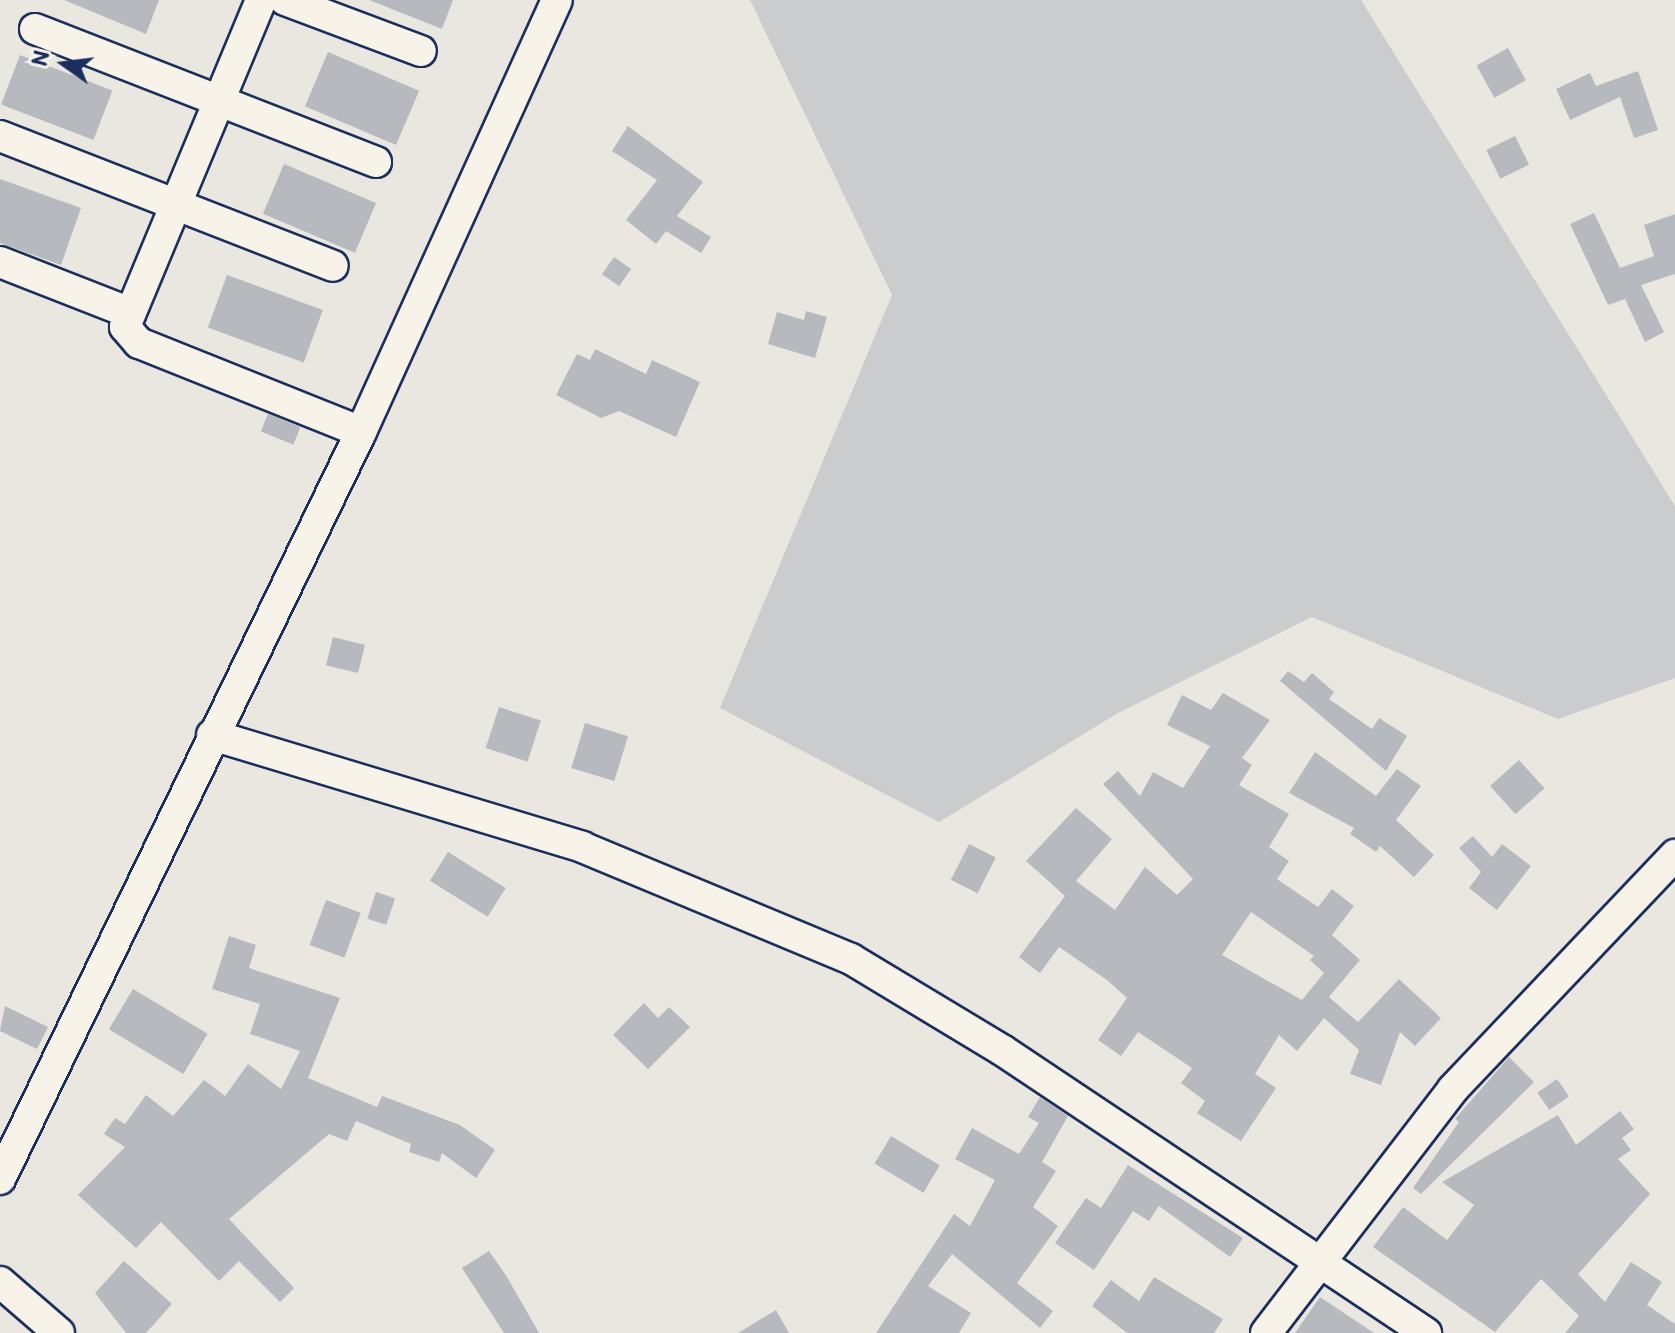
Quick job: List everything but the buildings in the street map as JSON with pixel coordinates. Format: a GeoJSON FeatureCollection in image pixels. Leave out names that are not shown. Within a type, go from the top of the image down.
{"type":"FeatureCollection","features":[{"type":"Feature","properties":{"kind":"street"},"geometry":{"type":"LineString","coordinates":[[261,0],[179,206],[125,327],[139,343],[361,432]]}},
{"type":"Feature","properties":{"kind":"street"},"geometry":{"type":"LineString","coordinates":[[285,0],[421,51]]}},
{"type":"Feature","properties":{"kind":"street"},"geometry":{"type":"LineString","coordinates":[[0,1179],[361,432],[557,0]]}},
{"type":"Feature","properties":{"kind":"street"},"geometry":{"type":"LineString","coordinates":[[35,29],[376,162]]}},
{"type":"Feature","properties":{"kind":"street"},"geometry":{"type":"LineString","coordinates":[[0,136],[333,266]]}},
{"type":"Feature","properties":{"kind":"street"},"geometry":{"type":"LineString","coordinates":[[0,262],[130,313]]}},
{"type":"Feature","properties":{"kind":"street"},"geometry":{"type":"LineString","coordinates":[[212,735],[582,847],[795,932],[1002,1050],[1426,1333]]}},
{"type":"Feature","properties":{"kind":"street"},"geometry":{"type":"LineString","coordinates":[[1266,1333],[1453,1089],[1675,855]]}},
{"type":"Feature","properties":{"kind":"street"},"geometry":{"type":"LineString","coordinates":[[0,1282],[59,1333]]}},
{"type":"Feature","properties":{"kind":"shaded area"},"geometry":{"type":"Polygon","coordinates":[[[750,0],[1361,0],[1675,506],[1675,678],[1558,719],[1312,617],[1118,713],[939,822],[720,708],[892,295],[750,0]]]}}]}
